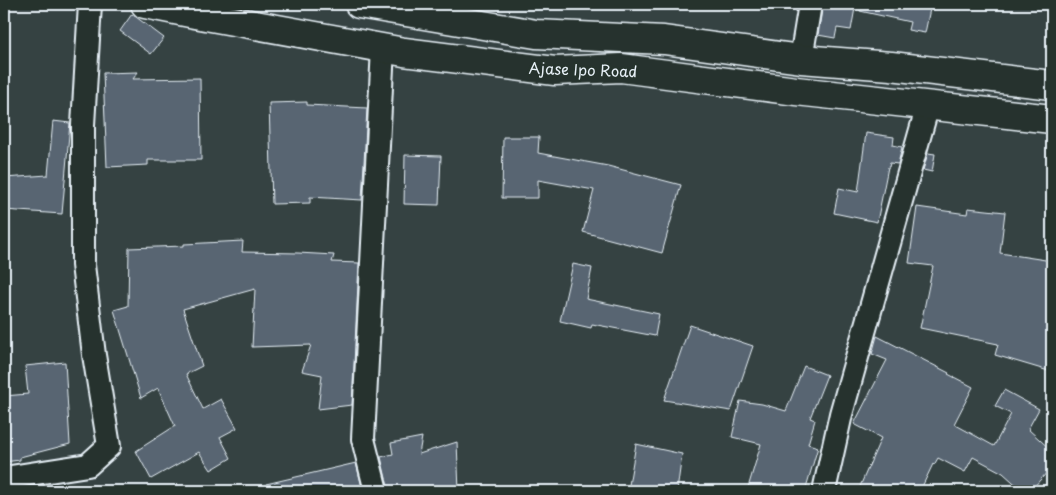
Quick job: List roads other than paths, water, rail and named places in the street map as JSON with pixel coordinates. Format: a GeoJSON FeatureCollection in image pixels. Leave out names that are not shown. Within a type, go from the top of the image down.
{"type":"FeatureCollection","features":[{"type":"Feature","properties":{"kind":"highway","name":"Ajase Ipo Road"},"geometry":{"type":"LineString","coordinates":[[145,4],[196,9],[383,48],[555,71],[621,68],[796,91],[1052,118]]}},
{"type":"Feature","properties":{"kind":"highway"},"geometry":{"type":"LineString","coordinates":[[359,4],[536,34],[664,40],[801,59],[891,66],[1052,85]]}},
{"type":"Feature","properties":{"kind":"street"},"geometry":{"type":"LineString","coordinates":[[4,478],[88,465],[109,446],[94,356],[83,265],[83,125],[90,4]]}},
{"type":"Feature","properties":{"kind":"street"},"geometry":{"type":"LineString","coordinates":[[801,59],[810,4]]}},
{"type":"Feature","properties":{"kind":"street"},"geometry":{"type":"LineString","coordinates":[[376,491],[363,439],[383,48]]}},
{"type":"Feature","properties":{"kind":"street"},"geometry":{"type":"LineString","coordinates":[[824,491],[841,414],[928,105]]}}]}
